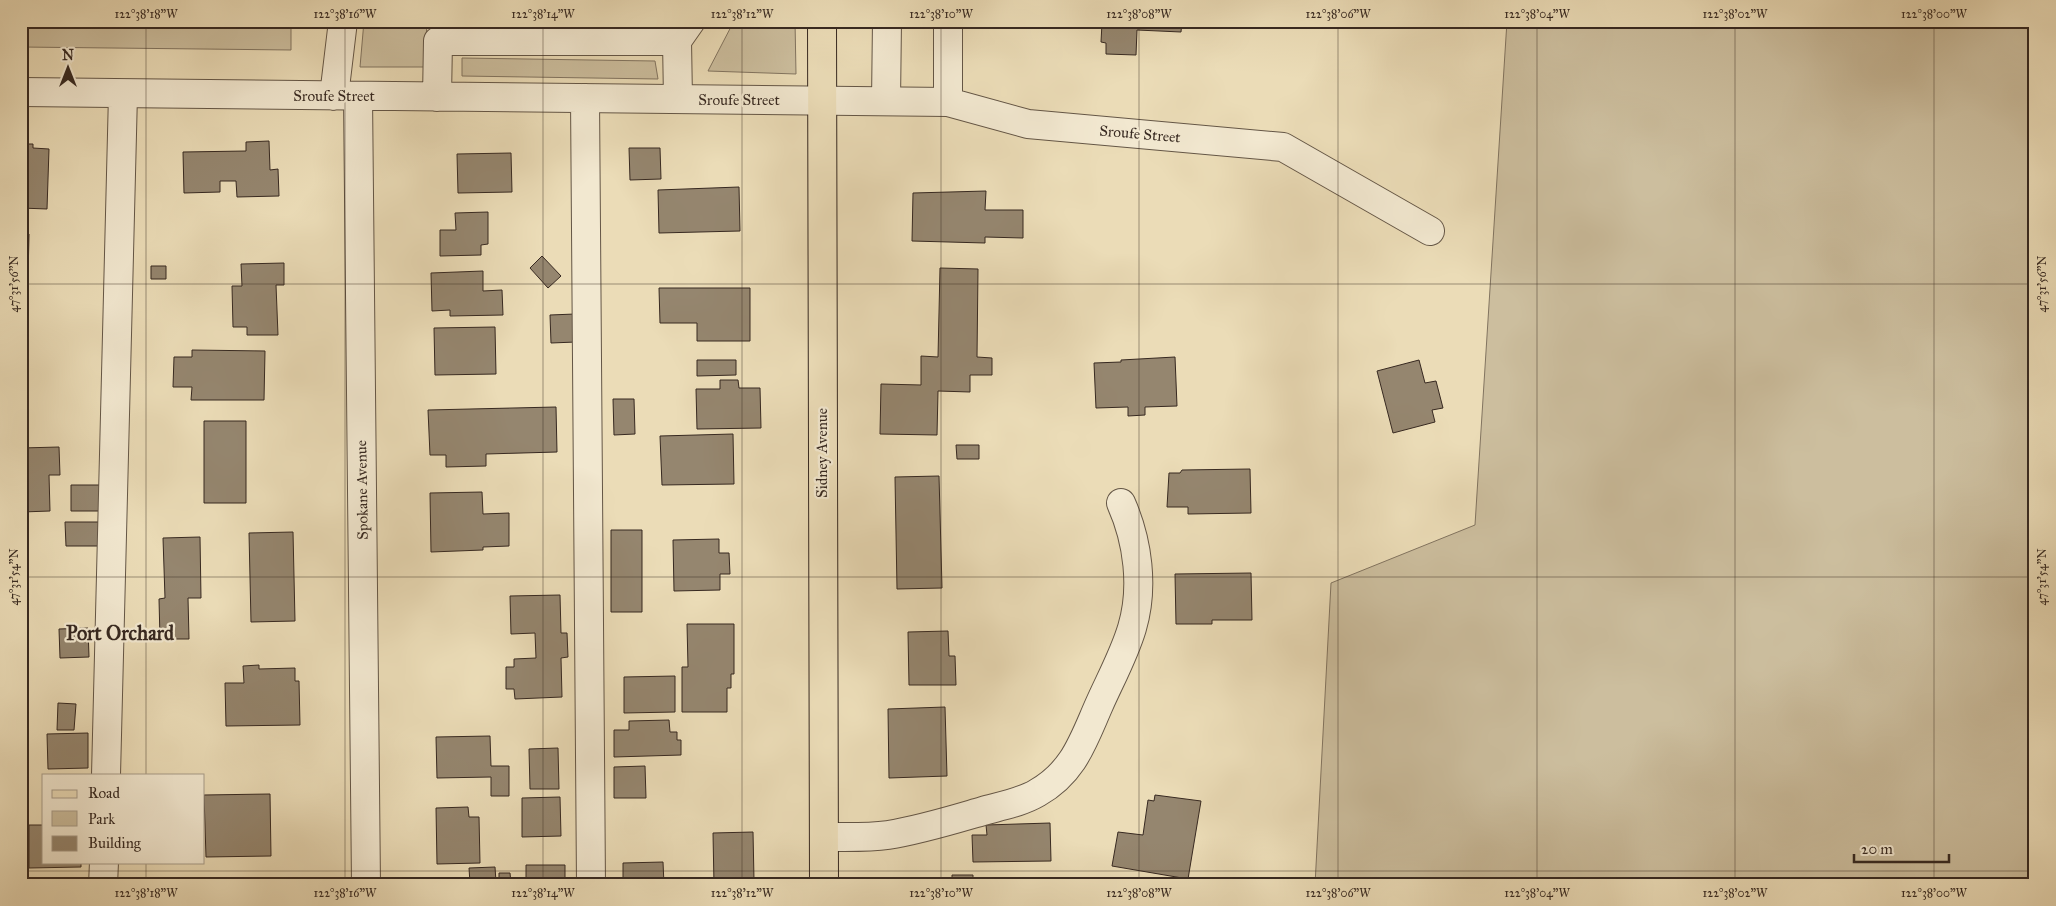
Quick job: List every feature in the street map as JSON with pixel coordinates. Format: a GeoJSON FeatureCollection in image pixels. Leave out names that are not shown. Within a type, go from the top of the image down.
{"type":"FeatureCollection","features":[{"type":"Feature","properties":{"kind":"main road","name":"Sidney Avenue"},"geometry":{"type":"LineString","coordinates":[[822,21],[824,885]]}},
{"type":"Feature","properties":{"kind":"street","name":"Spokane Avenue"},"geometry":{"type":"LineString","coordinates":[[343,21],[366,885]]}},
{"type":"Feature","properties":{"kind":"street"},"geometry":{"type":"LineString","coordinates":[[886,101],[887,21]]}},
{"type":"Feature","properties":{"kind":"street"},"geometry":{"type":"LineString","coordinates":[[948,21],[948,102]]}},
{"type":"Feature","properties":{"kind":"street"},"geometry":{"type":"LineString","coordinates":[[437,97],[438,41],[684,31],[678,99]]}},
{"type":"Feature","properties":{"kind":"street","name":"Sroufe Street"},"geometry":{"type":"LineString","coordinates":[[21,92],[948,102],[1028,124],[1283,147],[1430,231]]}},
{"type":"Feature","properties":{"kind":"street"},"geometry":{"type":"LineString","coordinates":[[106,774],[123,94]]}},
{"type":"Feature","properties":{"kind":"street"},"geometry":{"type":"LineString","coordinates":[[585,98],[591,885]]}},
{"type":"Feature","properties":{"kind":"street"},"geometry":{"type":"LineString","coordinates":[[824,837],[886,835],[936,825],[998,807],[1037,793],[1060,775],[1075,759],[1132,627],[1137,599],[1137,566],[1128,518],[1121,503]]}},
{"type":"Feature","properties":{"kind":"street"},"geometry":{"type":"LineString","coordinates":[[103,885],[104,864]]}},
{"type":"Feature","properties":{"kind":"green space"},"geometry":{"type":"Polygon","coordinates":[[[21,21],[291,21],[291,50],[21,47],[21,21]]]}},
{"type":"Feature","properties":{"kind":"green space"},"geometry":{"type":"Polygon","coordinates":[[[364,21],[675,21],[674,23],[427,24],[424,67],[360,67],[364,21]]]}},
{"type":"Feature","properties":{"kind":"green space"},"geometry":{"type":"Polygon","coordinates":[[[734,21],[795,21],[796,74],[708,71],[734,21]]]}},
{"type":"Feature","properties":{"kind":"green space"},"geometry":{"type":"Polygon","coordinates":[[[1507,21],[2035,21],[2035,885],[1315,885],[1331,583],[1475,525],[1507,21]]]}},
{"type":"Feature","properties":{"kind":"green space"},"geometry":{"type":"Polygon","coordinates":[[[462,58],[655,61],[658,79],[462,76],[462,58]]]}},
{"type":"Feature","properties":{"kind":"building"},"geometry":{"type":"Polygon","coordinates":[[[1109,21],[1182,21],[1181,32],[1137,30],[1136,55],[1106,54],[1106,43],[1101,42],[1102,23],[1108,24],[1109,21]]]}},
{"type":"Feature","properties":{"kind":"building"},"geometry":{"type":"Polygon","coordinates":[[[269,141],[270,170],[278,169],[279,196],[237,197],[236,181],[220,181],[220,192],[184,193],[183,152],[246,151],[246,142],[269,141]]]}},
{"type":"Feature","properties":{"kind":"building"},"geometry":{"type":"Polygon","coordinates":[[[28,144],[33,144],[33,148],[49,149],[47,209],[21,208],[21,149],[27,149],[28,144]]]}},
{"type":"Feature","properties":{"kind":"building"},"geometry":{"type":"Polygon","coordinates":[[[629,148],[660,148],[661,179],[630,180],[629,148]]]}},
{"type":"Feature","properties":{"kind":"building"},"geometry":{"type":"Polygon","coordinates":[[[511,153],[512,192],[458,193],[457,154],[511,153]]]}},
{"type":"Feature","properties":{"kind":"building"},"geometry":{"type":"Polygon","coordinates":[[[739,187],[740,231],[659,233],[658,190],[739,187]]]}},
{"type":"Feature","properties":{"kind":"building"},"geometry":{"type":"Polygon","coordinates":[[[986,191],[985,210],[1023,210],[1023,238],[985,237],[985,243],[912,241],[913,193],[986,191]]]}},
{"type":"Feature","properties":{"kind":"building"},"geometry":{"type":"Polygon","coordinates":[[[488,212],[488,244],[481,245],[481,255],[440,256],[440,230],[456,230],[455,213],[488,212]]]}},
{"type":"Feature","properties":{"kind":"building"},"geometry":{"type":"Polygon","coordinates":[[[21,234],[29,234],[27,322],[21,321],[21,234]]]}},
{"type":"Feature","properties":{"kind":"building"},"geometry":{"type":"Polygon","coordinates":[[[542,256],[561,276],[548,288],[530,268],[542,256]]]}},
{"type":"Feature","properties":{"kind":"building"},"geometry":{"type":"Polygon","coordinates":[[[284,263],[284,285],[276,285],[278,335],[247,335],[247,327],[233,327],[232,286],[242,286],[241,264],[284,263]]]}},
{"type":"Feature","properties":{"kind":"building"},"geometry":{"type":"Polygon","coordinates":[[[151,266],[166,266],[166,279],[151,279],[151,266]]]}},
{"type":"Feature","properties":{"kind":"building"},"geometry":{"type":"Polygon","coordinates":[[[940,268],[978,269],[977,357],[992,358],[992,375],[970,375],[970,392],[938,391],[937,435],[880,434],[881,384],[921,385],[921,356],[938,357],[940,268]]]}},
{"type":"Feature","properties":{"kind":"building"},"geometry":{"type":"Polygon","coordinates":[[[483,271],[483,291],[502,290],[503,315],[450,316],[450,310],[432,311],[431,273],[483,271]]]}},
{"type":"Feature","properties":{"kind":"building"},"geometry":{"type":"Polygon","coordinates":[[[659,288],[750,288],[750,341],[697,341],[697,323],[660,323],[659,288]]]}},
{"type":"Feature","properties":{"kind":"building"},"geometry":{"type":"Polygon","coordinates":[[[575,314],[576,342],[551,343],[550,315],[575,314]]]}},
{"type":"Feature","properties":{"kind":"building"},"geometry":{"type":"Polygon","coordinates":[[[495,327],[496,374],[435,375],[434,328],[495,327]]]}},
{"type":"Feature","properties":{"kind":"building"},"geometry":{"type":"Polygon","coordinates":[[[192,350],[265,351],[264,400],[191,400],[192,387],[173,387],[174,357],[192,357],[192,350]]]}},
{"type":"Feature","properties":{"kind":"building"},"geometry":{"type":"Polygon","coordinates":[[[1175,357],[1177,406],[1145,407],[1145,415],[1128,416],[1128,407],[1096,408],[1094,363],[1175,357]]]}},
{"type":"Feature","properties":{"kind":"building"},"geometry":{"type":"Polygon","coordinates":[[[697,360],[736,360],[736,375],[697,376],[697,360]]]}},
{"type":"Feature","properties":{"kind":"building"},"geometry":{"type":"Polygon","coordinates":[[[1419,360],[1425,383],[1436,381],[1443,408],[1432,410],[1435,422],[1393,433],[1377,371],[1419,360]]]}},
{"type":"Feature","properties":{"kind":"building"},"geometry":{"type":"Polygon","coordinates":[[[720,380],[738,380],[739,388],[760,388],[761,428],[697,429],[696,389],[720,389],[720,380]]]}},
{"type":"Feature","properties":{"kind":"building"},"geometry":{"type":"Polygon","coordinates":[[[613,399],[634,399],[635,434],[614,435],[613,399]]]}},
{"type":"Feature","properties":{"kind":"building"},"geometry":{"type":"Polygon","coordinates":[[[556,407],[557,452],[486,454],[486,466],[446,467],[446,455],[430,455],[428,410],[556,407]]]}},
{"type":"Feature","properties":{"kind":"building"},"geometry":{"type":"Polygon","coordinates":[[[204,421],[246,421],[246,503],[204,503],[204,421]]]}},
{"type":"Feature","properties":{"kind":"building"},"geometry":{"type":"Polygon","coordinates":[[[733,434],[734,484],[662,485],[660,436],[733,434]]]}},
{"type":"Feature","properties":{"kind":"building"},"geometry":{"type":"Polygon","coordinates":[[[956,445],[979,445],[979,459],[957,459],[956,445]]]}},
{"type":"Feature","properties":{"kind":"building"},"geometry":{"type":"Polygon","coordinates":[[[59,447],[60,475],[49,475],[50,511],[22,512],[21,448],[59,447]]]}},
{"type":"Feature","properties":{"kind":"building"},"geometry":{"type":"Polygon","coordinates":[[[1250,469],[1251,513],[1188,514],[1188,507],[1167,507],[1169,473],[1180,473],[1182,470],[1250,469]]]}},
{"type":"Feature","properties":{"kind":"building"},"geometry":{"type":"Polygon","coordinates":[[[939,476],[942,588],[897,589],[895,477],[939,476]]]}},
{"type":"Feature","properties":{"kind":"building"},"geometry":{"type":"Polygon","coordinates":[[[71,485],[105,485],[105,511],[71,511],[71,485]]]}},
{"type":"Feature","properties":{"kind":"building"},"geometry":{"type":"Polygon","coordinates":[[[482,492],[483,514],[509,513],[509,546],[483,547],[483,550],[431,552],[430,493],[482,492]]]}},
{"type":"Feature","properties":{"kind":"building"},"geometry":{"type":"Polygon","coordinates":[[[65,522],[103,522],[103,546],[66,546],[65,522]]]}},
{"type":"Feature","properties":{"kind":"building"},"geometry":{"type":"Polygon","coordinates":[[[611,530],[642,530],[642,612],[611,612],[611,530]]]}},
{"type":"Feature","properties":{"kind":"building"},"geometry":{"type":"Polygon","coordinates":[[[293,532],[295,621],[251,622],[249,533],[293,532]]]}},
{"type":"Feature","properties":{"kind":"building"},"geometry":{"type":"Polygon","coordinates":[[[21,537],[26,537],[26,567],[21,567],[21,537]]]}},
{"type":"Feature","properties":{"kind":"building"},"geometry":{"type":"Polygon","coordinates":[[[200,537],[201,598],[188,598],[189,639],[160,639],[159,599],[165,598],[163,538],[200,537]]]}},
{"type":"Feature","properties":{"kind":"building"},"geometry":{"type":"Polygon","coordinates":[[[719,539],[719,553],[729,553],[730,574],[720,574],[720,590],[674,591],[673,540],[719,539]]]}},
{"type":"Feature","properties":{"kind":"building"},"geometry":{"type":"Polygon","coordinates":[[[1251,573],[1252,620],[1212,620],[1212,624],[1176,624],[1175,574],[1251,573]]]}},
{"type":"Feature","properties":{"kind":"building"},"geometry":{"type":"Polygon","coordinates":[[[560,595],[561,633],[567,633],[568,657],[561,658],[562,697],[515,699],[514,689],[506,689],[506,667],[514,667],[514,659],[536,658],[535,633],[511,634],[510,596],[560,595]]]}},
{"type":"Feature","properties":{"kind":"building"},"geometry":{"type":"Polygon","coordinates":[[[687,624],[734,624],[734,674],[731,674],[731,688],[727,688],[727,712],[682,712],[682,667],[688,667],[687,624]]]}},
{"type":"Feature","properties":{"kind":"building"},"geometry":{"type":"Polygon","coordinates":[[[88,628],[89,657],[60,658],[59,629],[88,628]]]}},
{"type":"Feature","properties":{"kind":"building"},"geometry":{"type":"Polygon","coordinates":[[[948,631],[949,656],[955,656],[956,685],[909,685],[908,632],[948,631]]]}},
{"type":"Feature","properties":{"kind":"building"},"geometry":{"type":"Polygon","coordinates":[[[259,665],[259,669],[295,668],[295,681],[299,681],[300,725],[226,726],[225,683],[244,683],[243,666],[259,665]]]}},
{"type":"Feature","properties":{"kind":"building"},"geometry":{"type":"Polygon","coordinates":[[[675,676],[675,712],[624,713],[624,677],[675,676]]]}},
{"type":"Feature","properties":{"kind":"building"},"geometry":{"type":"Polygon","coordinates":[[[58,703],[76,704],[74,730],[57,730],[58,703]]]}},
{"type":"Feature","properties":{"kind":"building"},"geometry":{"type":"Polygon","coordinates":[[[945,707],[947,776],[889,778],[888,709],[945,707]]]}},
{"type":"Feature","properties":{"kind":"building"},"geometry":{"type":"Polygon","coordinates":[[[669,720],[670,732],[677,732],[677,740],[681,740],[681,755],[614,757],[614,730],[629,730],[629,721],[669,720]]]}},
{"type":"Feature","properties":{"kind":"building"},"geometry":{"type":"Polygon","coordinates":[[[88,733],[88,768],[48,769],[47,734],[88,733]]]}},
{"type":"Feature","properties":{"kind":"building"},"geometry":{"type":"Polygon","coordinates":[[[490,736],[491,766],[509,766],[509,796],[491,796],[491,777],[437,778],[436,737],[490,736]]]}},
{"type":"Feature","properties":{"kind":"building"},"geometry":{"type":"Polygon","coordinates":[[[558,748],[559,789],[530,789],[529,749],[558,748]]]}},
{"type":"Feature","properties":{"kind":"building"},"geometry":{"type":"Polygon","coordinates":[[[645,766],[646,798],[614,798],[614,767],[645,766]]]}},
{"type":"Feature","properties":{"kind":"building"},"geometry":{"type":"Polygon","coordinates":[[[270,794],[271,856],[206,857],[205,795],[270,794]]]}},
{"type":"Feature","properties":{"kind":"building"},"geometry":{"type":"Polygon","coordinates":[[[1155,795],[1201,801],[1188,879],[1112,866],[1118,832],[1143,835],[1148,800],[1154,801],[1155,795]]]}},
{"type":"Feature","properties":{"kind":"building"},"geometry":{"type":"Polygon","coordinates":[[[560,797],[561,836],[522,837],[522,798],[560,797]]]}},
{"type":"Feature","properties":{"kind":"building"},"geometry":{"type":"Polygon","coordinates":[[[468,807],[469,817],[479,817],[480,863],[437,864],[436,808],[468,807]]]}},
{"type":"Feature","properties":{"kind":"building"},"geometry":{"type":"Polygon","coordinates":[[[1050,823],[1051,861],[973,862],[972,835],[987,835],[986,825],[1050,823]]]}},
{"type":"Feature","properties":{"kind":"building"},"geometry":{"type":"Polygon","coordinates":[[[29,825],[42,825],[42,864],[81,864],[81,867],[29,868],[29,825]]]}},
{"type":"Feature","properties":{"kind":"building"},"geometry":{"type":"Polygon","coordinates":[[[753,832],[754,880],[744,880],[744,885],[714,885],[713,833],[753,832]]]}},
{"type":"Feature","properties":{"kind":"building"},"geometry":{"type":"Polygon","coordinates":[[[663,862],[664,885],[623,885],[623,863],[663,862]]]}},
{"type":"Feature","properties":{"kind":"building"},"geometry":{"type":"Polygon","coordinates":[[[526,865],[565,865],[565,885],[516,885],[516,880],[526,880],[526,865]]]}},
{"type":"Feature","properties":{"kind":"building"},"geometry":{"type":"Polygon","coordinates":[[[495,867],[496,882],[470,883],[469,868],[495,867]]]}},
{"type":"Feature","properties":{"kind":"building"},"geometry":{"type":"Polygon","coordinates":[[[499,873],[510,873],[511,883],[499,883],[499,873]]]}},
{"type":"Feature","properties":{"kind":"building"},"geometry":{"type":"Polygon","coordinates":[[[952,875],[973,875],[973,881],[992,881],[992,885],[918,885],[918,882],[952,881],[952,875]]]}},
{"type":"Feature","properties":{"kind":"building"},"geometry":{"type":"Polygon","coordinates":[[[221,880],[240,881],[239,885],[221,885],[221,880]]]}},
{"type":"Feature","properties":{"kind":"waterway"},"geometry":{"type":"LineString","coordinates":[[2023,885],[2035,878]]}},
{"type":"Feature","properties":{"kind":"district","name":"Port Orchard"},"geometry":{"type":"Point","coordinates":[120,633]}}]}
